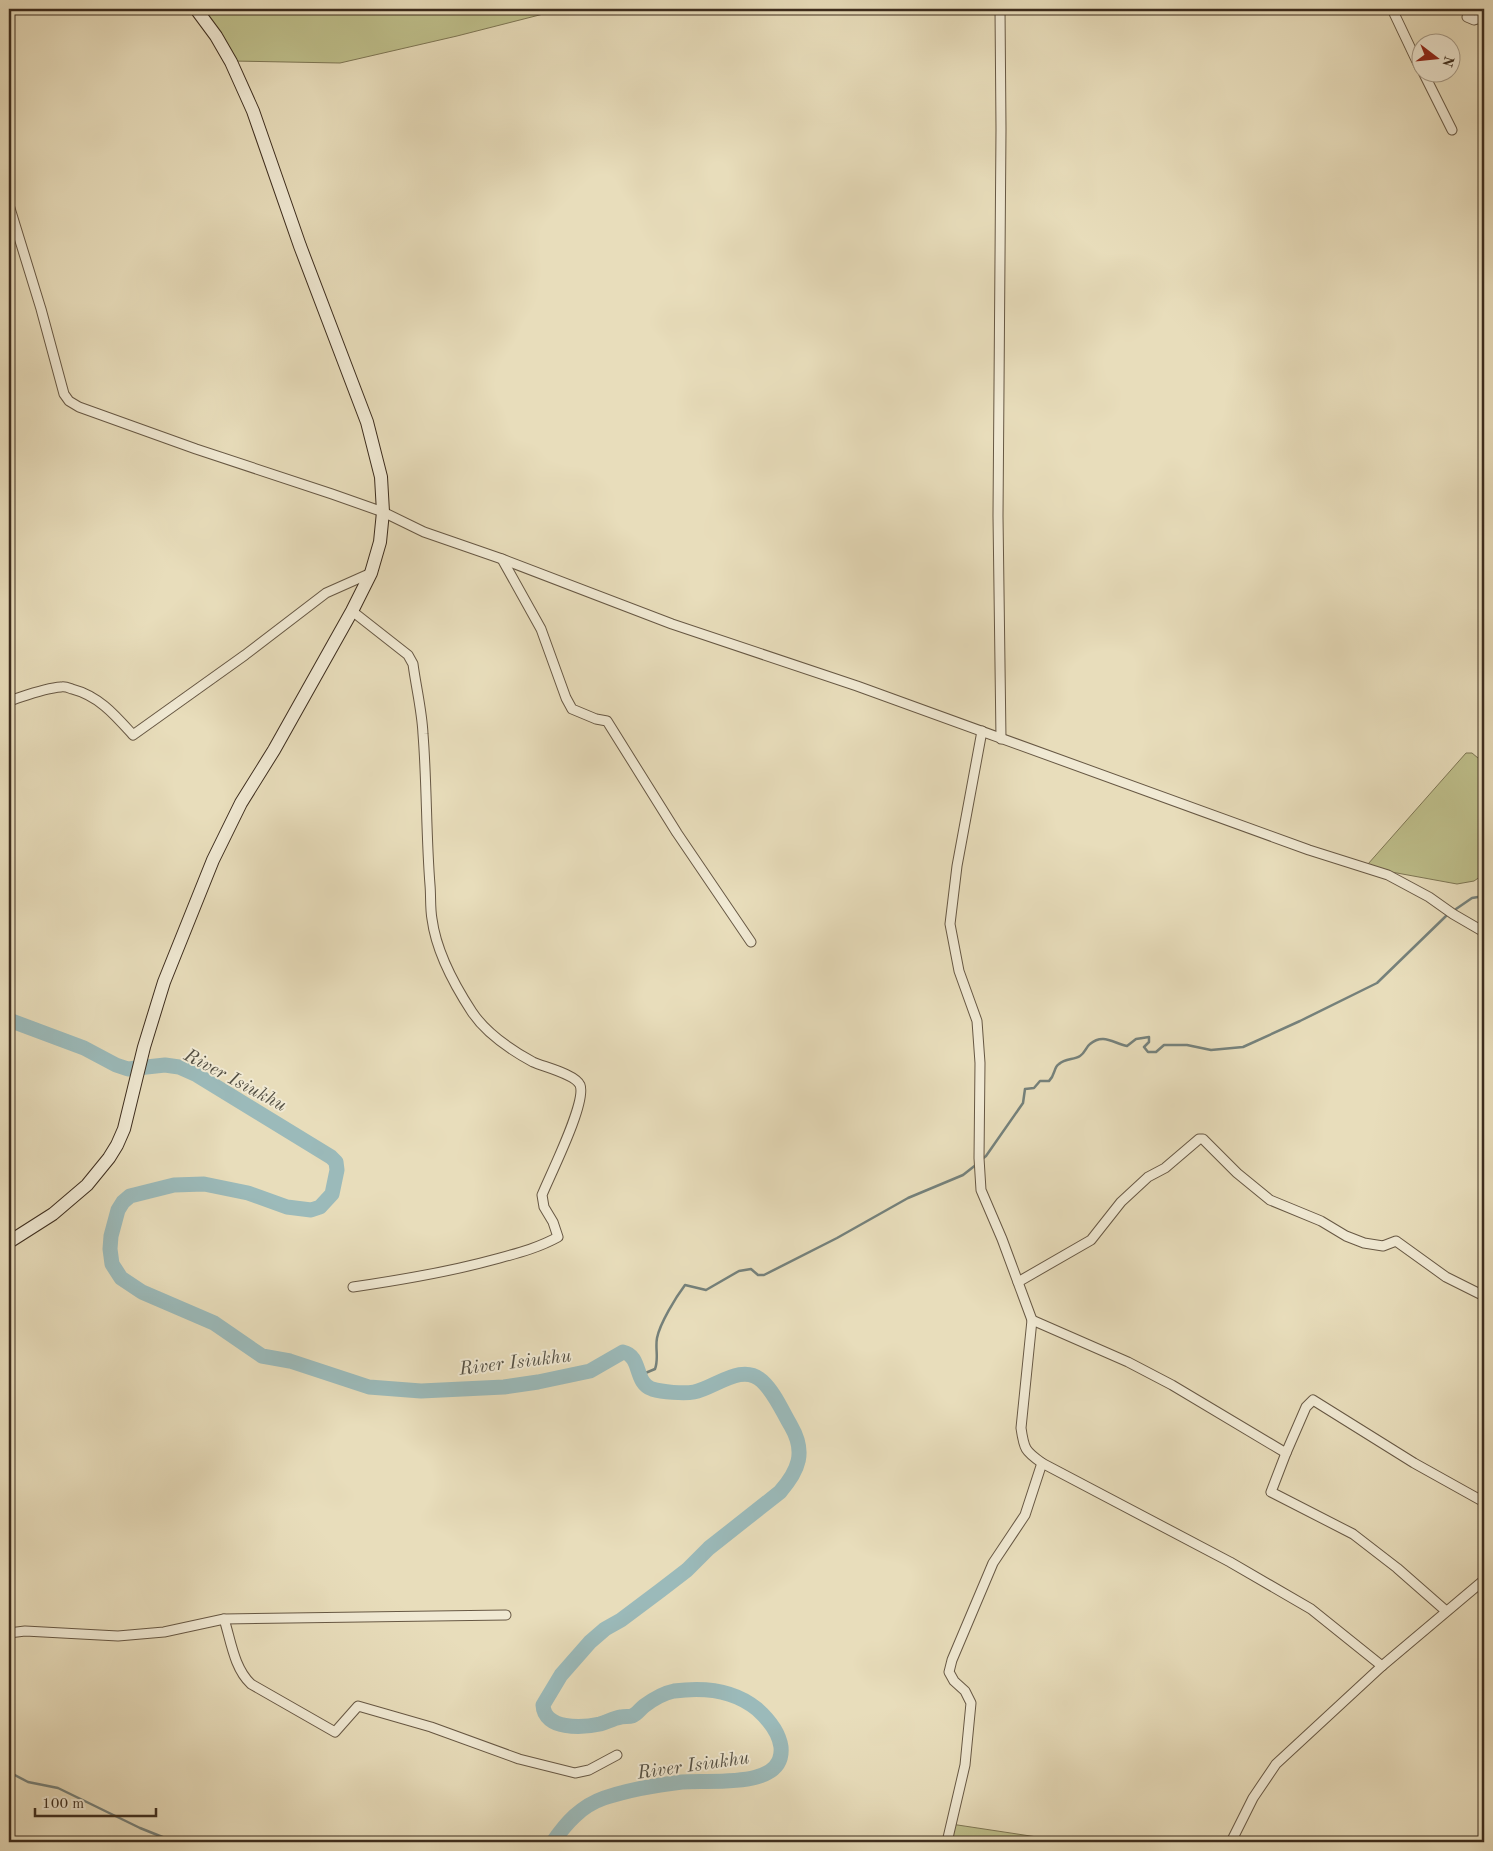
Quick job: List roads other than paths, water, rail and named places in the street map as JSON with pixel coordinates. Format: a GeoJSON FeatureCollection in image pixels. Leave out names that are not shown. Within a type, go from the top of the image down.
{"type":"FeatureCollection","features":[{"type":"Feature","properties":{"kind":"main road"},"geometry":{"type":"LineString","coordinates":[[9,1242],[53,1214],[86,1184],[110,1158],[124,1129],[144,1047],[164,982],[213,860],[241,803],[274,750],[352,611],[371,573],[380,542],[383,512],[381,477],[367,422],[300,246],[253,111],[231,62],[216,36],[196,9]]}},
{"type":"Feature","properties":{"kind":"street"},"geometry":{"type":"LineString","coordinates":[[1000,9],[998,516],[1001,738]]}},
{"type":"Feature","properties":{"kind":"street"},"geometry":{"type":"LineString","coordinates":[[1392,9],[1410,47]]}},
{"type":"Feature","properties":{"kind":"street"},"geometry":{"type":"LineString","coordinates":[[1467,18],[1474,20],[1484,17]]}},
{"type":"Feature","properties":{"kind":"street"},"geometry":{"type":"LineString","coordinates":[[1428,82],[1452,130]]}},
{"type":"Feature","properties":{"kind":"street"},"geometry":{"type":"LineString","coordinates":[[9,205],[41,309],[64,394],[72,403],[79,407],[196,449],[383,512],[424,532],[502,559],[672,624],[982,731],[1309,850],[1388,875],[1429,897],[1484,932]]}},
{"type":"Feature","properties":{"kind":"street"},"geometry":{"type":"LineString","coordinates":[[502,559],[542,629],[566,698],[572,709],[596,719],[607,721],[677,833],[751,942]]}},
{"type":"Feature","properties":{"kind":"street"},"geometry":{"type":"LineString","coordinates":[[9,701],[42,690],[63,686],[95,698],[112,711],[133,735],[245,655],[326,593],[371,573]]}},
{"type":"Feature","properties":{"kind":"street"},"geometry":{"type":"LineString","coordinates":[[352,611],[408,655],[413,664],[423,734],[432,919],[446,964],[474,1014],[492,1034],[529,1059],[576,1081],[580,1085],[581,1096],[575,1118],[542,1195],[544,1207],[553,1222],[558,1237],[539,1247],[473,1266],[414,1278],[353,1287]]}},
{"type":"Feature","properties":{"kind":"street"},"geometry":{"type":"LineString","coordinates":[[982,731],[957,866],[950,924],[959,971],[977,1021],[980,1063],[979,1177],[981,1190],[1002,1239],[1032,1320],[1021,1428],[1024,1446],[1030,1454],[1042,1463],[1230,1562],[1311,1609],[1382,1666]]}},
{"type":"Feature","properties":{"kind":"street"},"geometry":{"type":"LineString","coordinates":[[1018,1282],[1091,1240],[1121,1202],[1140,1184],[1148,1177],[1165,1168],[1198,1140],[1203,1139],[1236,1173],[1270,1200],[1321,1221],[1346,1236],[1364,1243],[1383,1246],[1396,1241],[1434,1269],[1484,1296]]}},
{"type":"Feature","properties":{"kind":"street"},"geometry":{"type":"LineString","coordinates":[[1032,1320],[1128,1362],[1172,1385],[1286,1453]]}},
{"type":"Feature","properties":{"kind":"street"},"geometry":{"type":"LineString","coordinates":[[1446,1611],[1397,1568],[1353,1534],[1271,1492],[1306,1407],[1313,1400],[1414,1463],[1484,1502]]}},
{"type":"Feature","properties":{"kind":"street"},"geometry":{"type":"LineString","coordinates":[[946,1842],[965,1765],[971,1703],[965,1691],[954,1681],[949,1672],[952,1660],[994,1563],[1025,1514],[1042,1463]]}},
{"type":"Feature","properties":{"kind":"street"},"geometry":{"type":"LineString","coordinates":[[1231,1842],[1253,1798],[1276,1764],[1382,1666],[1484,1580]]}},
{"type":"Feature","properties":{"kind":"street"},"geometry":{"type":"LineString","coordinates":[[9,1633],[25,1631],[118,1636],[164,1632],[224,1619],[506,1615]]}},
{"type":"Feature","properties":{"kind":"street"},"geometry":{"type":"LineString","coordinates":[[224,1619],[244,1678],[251,1684],[335,1732],[358,1706],[431,1728],[519,1759],[575,1774],[589,1770],[617,1755]]}},
{"type":"Feature","properties":{"kind":"waterway"},"geometry":{"type":"LineString","coordinates":[[1456,909],[1472,898],[1484,896]]}},
{"type":"Feature","properties":{"kind":"waterway"},"geometry":{"type":"LineString","coordinates":[[981,1160],[986,1156],[1023,1103],[1025,1089],[1034,1088],[1040,1081],[1049,1081],[1061,1062],[1080,1056],[1095,1041],[1104,1039],[1127,1046],[1136,1039],[1149,1037],[1149,1042],[1144,1047],[1148,1052],[1156,1052],[1164,1045],[1187,1045],[1211,1050],[1243,1047],[1377,983],[1446,916]]}},
{"type":"Feature","properties":{"kind":"waterway","name":"River Isiukhu"},"geometry":{"type":"LineString","coordinates":[[9,1020],[84,1048],[116,1065],[128,1069],[165,1065],[179,1067],[197,1075],[331,1157],[336,1162],[337,1170],[332,1194],[320,1207],[311,1210],[287,1207],[248,1193],[204,1184],[174,1185],[130,1196],[118,1210],[111,1236],[110,1249],[112,1264],[121,1278],[142,1292],[214,1323],[262,1356],[290,1361],[369,1387],[421,1391],[504,1387],[538,1382],[590,1371],[623,1352],[629,1354],[633,1359],[646,1386],[652,1389],[685,1393],[694,1392],[728,1378],[746,1374],[762,1381],[775,1397],[796,1435],[798,1444],[799,1453],[796,1468],[787,1484],[780,1492],[709,1548],[687,1570],[590,1642],[561,1675],[543,1705],[545,1713],[557,1723],[584,1726],[632,1716],[651,1701],[670,1692],[696,1689],[718,1691],[748,1703],[765,1717],[780,1741],[779,1761],[771,1771],[758,1777],[742,1780],[672,1783],[632,1790],[604,1798],[581,1810],[563,1828],[553,1842]]}},
{"type":"Feature","properties":{"kind":"waterway"},"geometry":{"type":"LineString","coordinates":[[640,1378],[643,1374],[655,1369],[657,1342],[661,1325],[685,1285],[706,1290],[739,1271],[751,1269],[758,1275],[764,1275],[837,1238],[908,1198],[963,1175],[977,1164]]}},
{"type":"Feature","properties":{"kind":"waterway"},"geometry":{"type":"LineString","coordinates":[[9,1772],[28,1782],[58,1788],[140,1828],[175,1842]]}}]}
